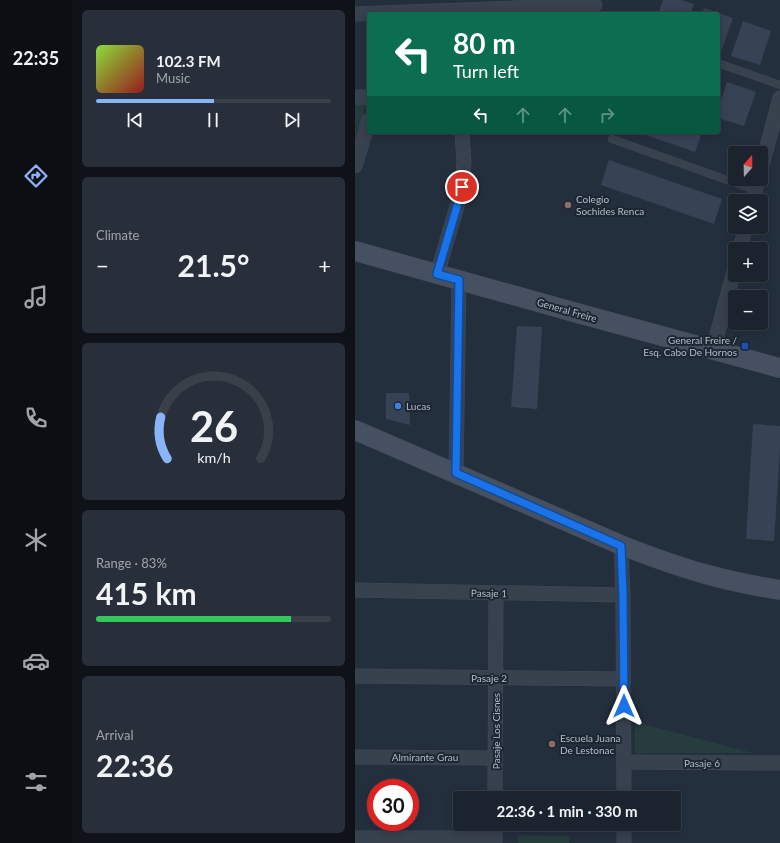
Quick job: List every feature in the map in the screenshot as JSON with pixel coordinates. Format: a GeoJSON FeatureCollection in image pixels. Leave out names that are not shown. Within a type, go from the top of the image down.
{"type":"FeatureCollection","features":[{"type":"Feature","properties":{"kind":"main road","name":"General Freire"},"geometry":{"type":"LineString","coordinates":[[355,251],[780,368]]}},
{"type":"Feature","properties":{"kind":"main road"},"geometry":{"type":"LineString","coordinates":[[355,430],[621,546],[674,565],[705,574],[780,590]]}},
{"type":"Feature","properties":{"kind":"street"},"geometry":{"type":"LineString","coordinates":[[389,12],[458,8],[595,5]]}},
{"type":"Feature","properties":{"kind":"street"},"geometry":{"type":"LineString","coordinates":[[355,14],[367,13]]}},
{"type":"Feature","properties":{"kind":"street"},"geometry":{"type":"LineString","coordinates":[[355,97],[367,96]]}},
{"type":"Feature","properties":{"kind":"street"},"geometry":{"type":"LineString","coordinates":[[767,146],[780,98]]}},
{"type":"Feature","properties":{"kind":"street"},"geometry":{"type":"LineString","coordinates":[[355,166],[358,147],[367,125]]}},
{"type":"Feature","properties":{"kind":"street"},"geometry":{"type":"LineString","coordinates":[[437,274],[462,187],[463,134]]}},
{"type":"Feature","properties":{"kind":"street"},"geometry":{"type":"LineString","coordinates":[[456,473],[459,280]]}},
{"type":"Feature","properties":{"kind":"street"},"geometry":{"type":"LineString","coordinates":[[713,350],[731,282]]}},
{"type":"Feature","properties":{"kind":"street"},"geometry":{"type":"LineString","coordinates":[[621,546],[623,595],[624,791]]}},
{"type":"Feature","properties":{"kind":"street","name":"Pasaje 1"},"geometry":{"type":"LineString","coordinates":[[355,590],[623,595]]}},
{"type":"Feature","properties":{"kind":"street","name":"Pasaje Los Cisnes"},"geometry":{"type":"LineString","coordinates":[[495,791],[497,593]]}},
{"type":"Feature","properties":{"kind":"street","name":"Pasaje 2"},"geometry":{"type":"LineString","coordinates":[[355,676],[623,678]]}},
{"type":"Feature","properties":{"kind":"street","name":"Almirante Grau"},"geometry":{"type":"LineString","coordinates":[[355,757],[495,758]]}},
{"type":"Feature","properties":{"kind":"street","name":"Pasaje 6"},"geometry":{"type":"LineString","coordinates":[[624,762],[780,763]]}},
{"type":"Feature","properties":{"kind":"street"},"geometry":{"type":"LineString","coordinates":[[624,831],[624,843]]}},
{"type":"Feature","properties":{"kind":"street"},"geometry":{"type":"LineString","coordinates":[[355,838],[495,841]]}},
{"type":"Feature","properties":{"kind":"lane"},"geometry":{"type":"LineString","coordinates":[[720,63],[780,85]]}},
{"type":"Feature","properties":{"kind":"lane"},"geometry":{"type":"LineString","coordinates":[[612,138],[755,190]]}},
{"type":"Feature","properties":{"kind":"green space"},"geometry":{"type":"Polygon","coordinates":[[[355,102],[367,102],[355,138],[355,102]]]}},
{"type":"Feature","properties":{"kind":"green space"},"geometry":{"type":"Polygon","coordinates":[[[635,722],[753,753],[635,753],[635,722]]]}},
{"type":"Feature","properties":{"kind":"green space"},"geometry":{"type":"Polygon","coordinates":[[[518,835],[569,836],[569,843],[518,843],[518,835]]]}},
{"type":"Feature","properties":{"kind":"building"},"geometry":{"type":"Polygon","coordinates":[[[663,0],[681,0],[694,4],[691,12],[659,12],[663,0]]]}},
{"type":"Feature","properties":{"kind":"building"},"geometry":{"type":"Polygon","coordinates":[[[704,8],[716,12],[703,12],[704,8]]]}},
{"type":"Feature","properties":{"kind":"building"},"geometry":{"type":"Polygon","coordinates":[[[720,14],[733,18],[720,52],[720,14]]]}},
{"type":"Feature","properties":{"kind":"building"},"geometry":{"type":"Polygon","coordinates":[[[743,21],[771,31],[760,65],[731,56],[743,21]]]}},
{"type":"Feature","properties":{"kind":"building"},"geometry":{"type":"Polygon","coordinates":[[[727,82],[756,92],[744,126],[720,119],[720,103],[727,82]]]}},
{"type":"Feature","properties":{"kind":"building"},"geometry":{"type":"Polygon","coordinates":[[[643,134],[701,134],[695,152],[643,134]]]}},
{"type":"Feature","properties":{"kind":"building"},"geometry":{"type":"Polygon","coordinates":[[[609,160],[722,199],[714,224],[601,185],[609,160]]]}},
{"type":"Feature","properties":{"kind":"building"},"geometry":{"type":"Polygon","coordinates":[[[517,326],[542,327],[537,409],[511,407],[517,326]]]}},
{"type":"Feature","properties":{"kind":"building","name":"Lucas"},"geometry":{"type":"Polygon","coordinates":[[[386,393],[409,393],[410,425],[386,419],[386,393]]]}},
{"type":"Feature","properties":{"kind":"building"},"geometry":{"type":"Polygon","coordinates":[[[753,424],[780,426],[774,541],[746,539],[753,424]]]}},
{"type":"Feature","properties":{"kind":"place","name":"Colegio Sochides Renca"},"geometry":{"type":"Point","coordinates":[568,205]}},
{"type":"Feature","properties":{"kind":"place","name":"General Freire / Esq. Cabo De Hornos"},"geometry":{"type":"Point","coordinates":[745,346]}},
{"type":"Feature","properties":{"kind":"place","name":"Lucas"},"geometry":{"type":"Point","coordinates":[398,406]}},
{"type":"Feature","properties":{"kind":"place","name":"Escuela Juana De Lestonac"},"geometry":{"type":"Point","coordinates":[552,744]}},
{"type":"Feature","properties":{"kind":"route"},"geometry":{"type":"LineString","coordinates":[[462,187],[437,274],[459,280],[456,473],[621,546],[624,706]]}}]}
